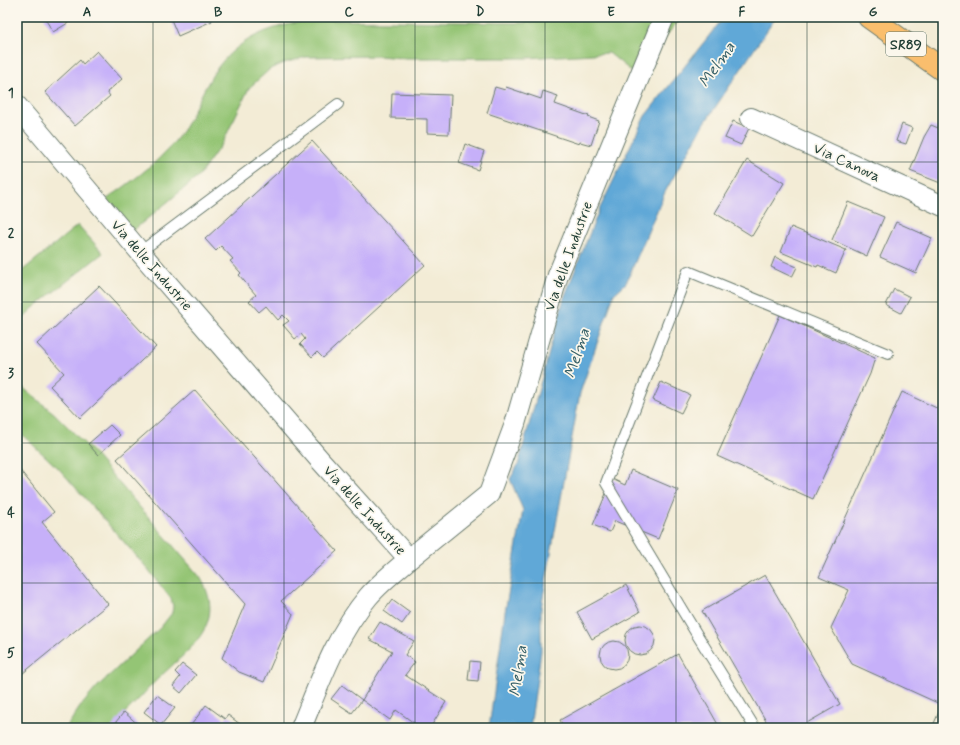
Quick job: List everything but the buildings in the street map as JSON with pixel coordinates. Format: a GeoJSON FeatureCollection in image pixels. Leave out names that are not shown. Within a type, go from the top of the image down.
{"type":"FeatureCollection","features":[{"type":"Feature","properties":{"kind":"highway","name":"SR89"},"geometry":{"type":"LineString","coordinates":[[869,17],[943,70]]}},
{"type":"Feature","properties":{"kind":"street","name":"Via delle Industrie"},"geometry":{"type":"LineString","coordinates":[[17,106],[140,252],[315,454],[409,559],[489,494],[515,424],[558,275],[664,17]]}},
{"type":"Feature","properties":{"kind":"street","name":"Via Canova"},"geometry":{"type":"LineString","coordinates":[[751,118],[943,206]]}},
{"type":"Feature","properties":{"kind":"street"},"geometry":{"type":"LineString","coordinates":[[301,728],[326,664],[347,625],[369,596],[409,559]]}},
{"type":"Feature","properties":{"kind":"lane"},"geometry":{"type":"LineString","coordinates":[[140,252],[338,104]]}},
{"type":"Feature","properties":{"kind":"lane"},"geometry":{"type":"LineString","coordinates":[[755,728],[606,483],[688,271],[888,354]]}},
{"type":"Feature","properties":{"kind":"green space"},"geometry":{"type":"Polygon","coordinates":[[[604,17],[681,17],[636,75],[609,53],[526,58],[402,58],[379,56],[306,57],[284,63],[270,69],[249,88],[223,142],[199,176],[130,233],[103,202],[150,166],[175,141],[185,128],[204,90],[218,67],[230,54],[243,43],[257,35],[273,29],[289,24],[325,20],[520,23],[604,17]]]}},
{"type":"Feature","properties":{"kind":"green space"},"geometry":{"type":"Polygon","coordinates":[[[78,225],[103,253],[32,309],[17,326],[17,275],[78,225]]]}},
{"type":"Feature","properties":{"kind":"green space"},"geometry":{"type":"Polygon","coordinates":[[[17,383],[55,414],[88,447],[200,577],[207,593],[210,607],[208,620],[203,632],[195,643],[154,683],[112,728],[66,728],[80,707],[97,687],[161,627],[172,613],[173,606],[171,599],[147,568],[60,470],[17,430],[17,383]]]}},
{"type":"Feature","properties":{"kind":"water","name":"Melma"},"geometry":{"type":"Polygon","coordinates":[[[724,17],[776,17],[704,124],[665,192],[626,283],[614,294],[580,393],[541,608],[541,651],[530,728],[489,728],[505,612],[523,510],[510,479],[518,465],[564,298],[599,210],[645,116],[724,17]]]}}]}
